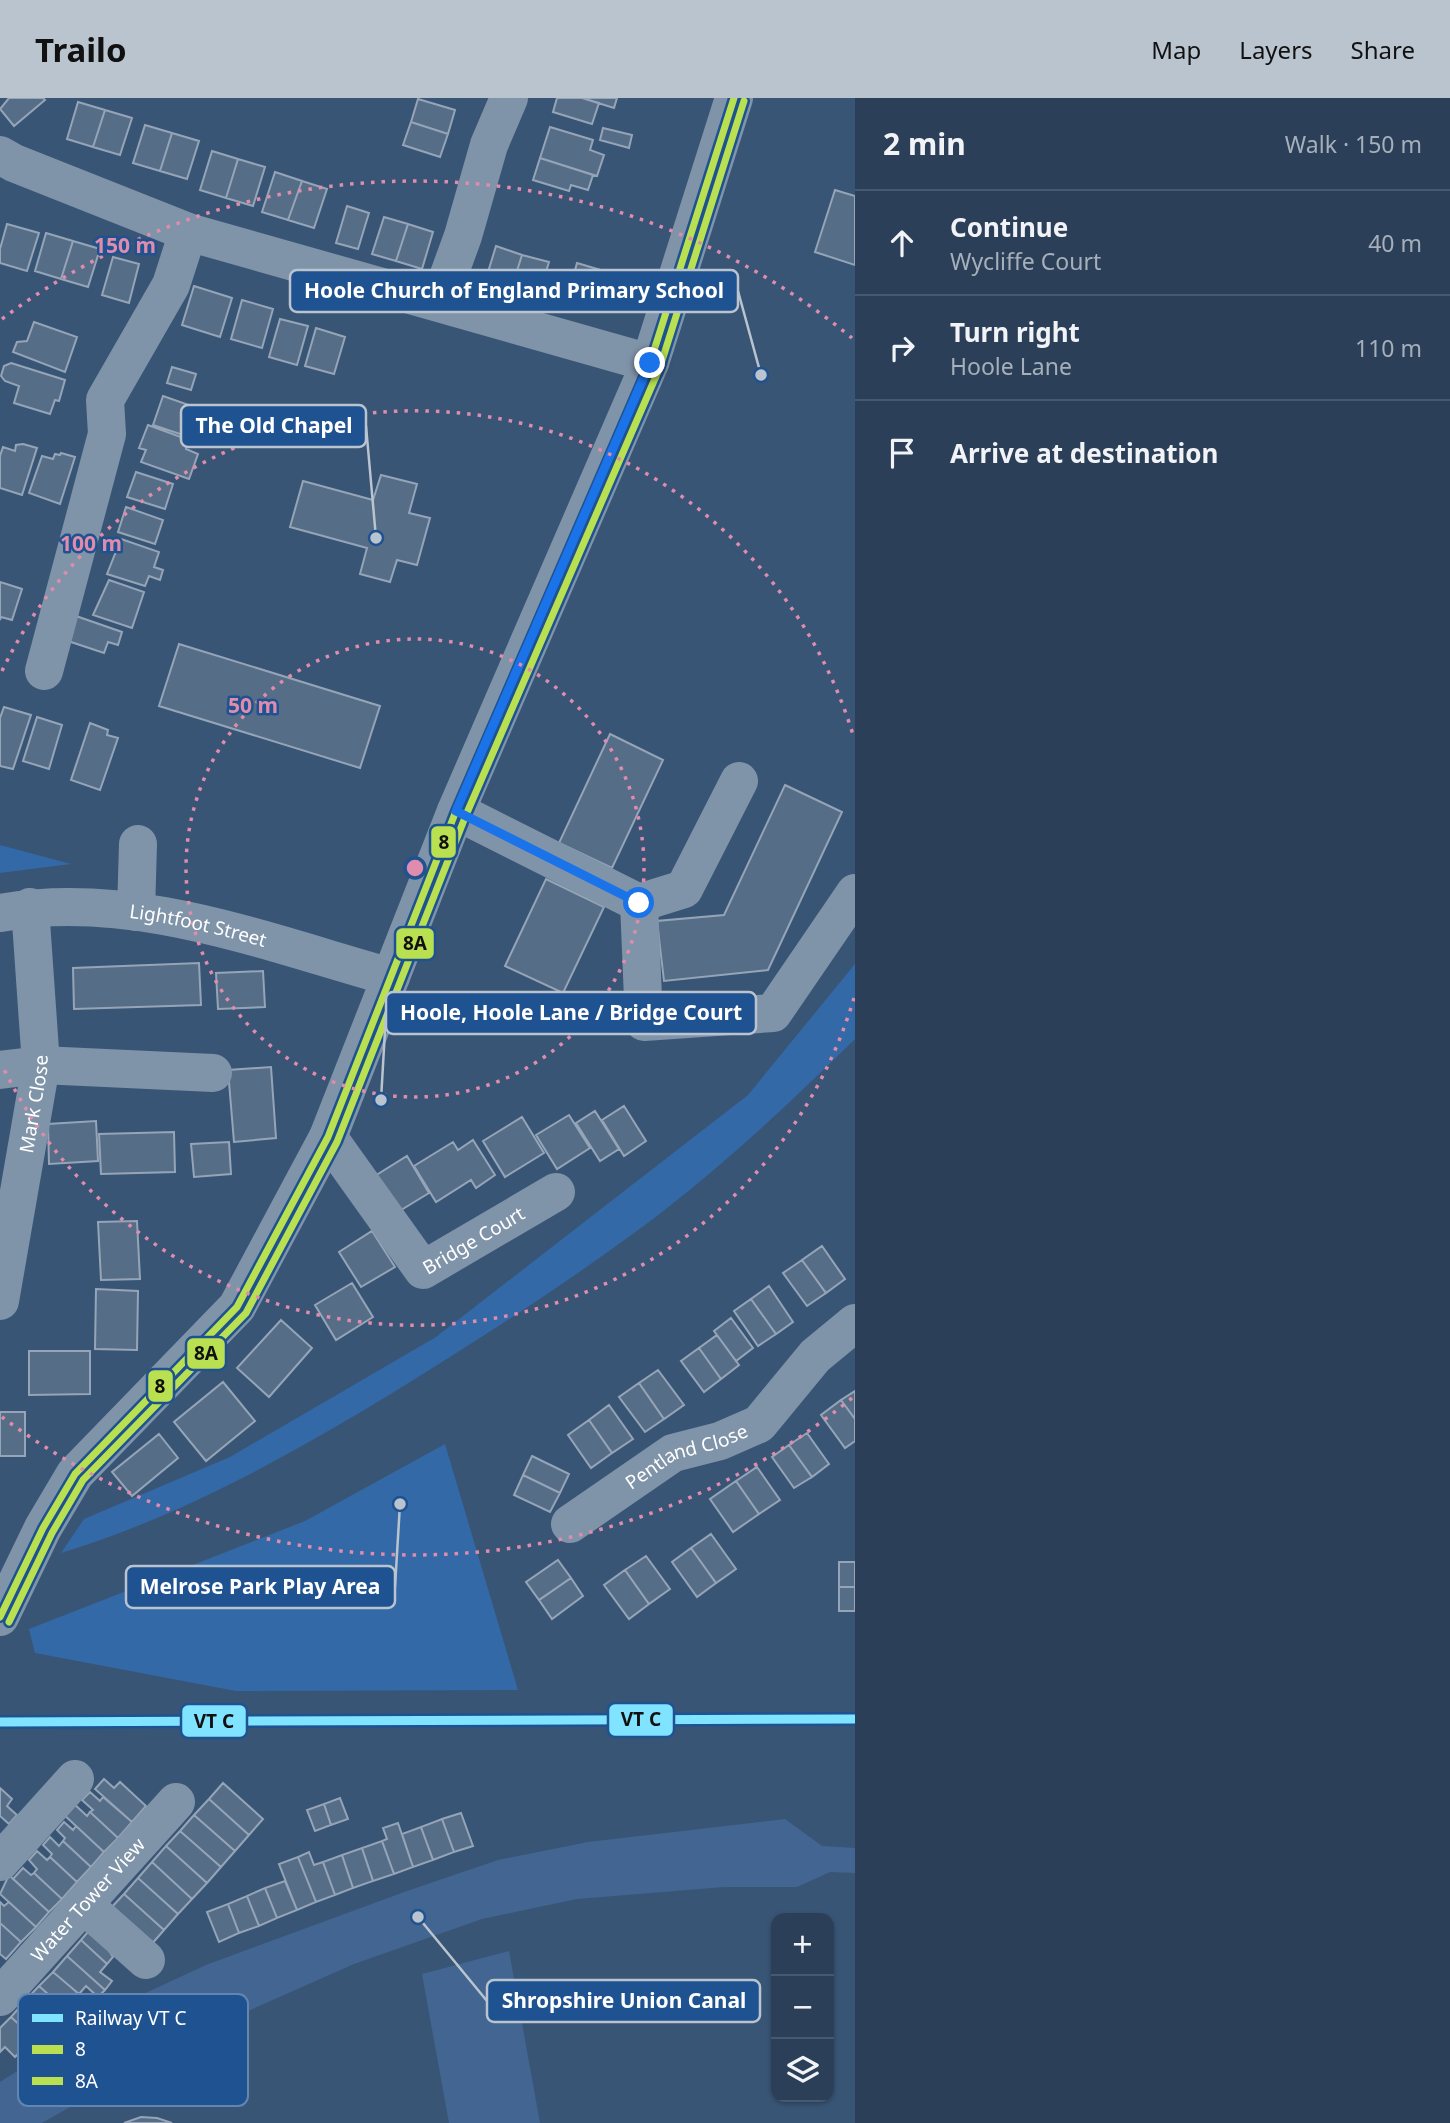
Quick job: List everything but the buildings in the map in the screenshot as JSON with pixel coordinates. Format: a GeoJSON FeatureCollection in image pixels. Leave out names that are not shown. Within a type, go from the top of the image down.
{"type":"FeatureCollection","features":[{"type":"Feature","properties":{"kind":"street"},"geometry":{"type":"LineString","coordinates":[[439,302],[463,236],[489,145],[509,98]]}},
{"type":"Feature","properties":{"kind":"street"},"geometry":{"type":"LineString","coordinates":[[0,1617],[43,1528],[75,1474],[237,1307],[328,1138],[456,811],[650,363],[734,98]]}},
{"type":"Feature","properties":{"kind":"street"},"geometry":{"type":"LineString","coordinates":[[0,155],[188,232],[650,363]]}},
{"type":"Feature","properties":{"kind":"street"},"geometry":{"type":"LineString","coordinates":[[44,671],[107,434],[105,400],[171,285],[188,232]]}},
{"type":"Feature","properties":{"kind":"street"},"geometry":{"type":"LineString","coordinates":[[456,811],[639,903],[684,889],[739,781]]}},
{"type":"Feature","properties":{"kind":"street"},"geometry":{"type":"LineString","coordinates":[[136,912],[138,844]]}},
{"type":"Feature","properties":{"kind":"street"},"geometry":{"type":"LineString","coordinates":[[639,903],[644,1021],[773,1013],[855,894]]}},
{"type":"Feature","properties":{"kind":"street","name":"Lightfoot Street"},"geometry":{"type":"LineString","coordinates":[[15,910],[157,913],[391,977]]}},
{"type":"Feature","properties":{"kind":"street","name":"Mark Close"},"geometry":{"type":"LineString","coordinates":[[0,1301],[41,1065],[15,910]]}},
{"type":"Feature","properties":{"kind":"street"},"geometry":{"type":"LineString","coordinates":[[0,1070],[41,1065],[213,1073]]}},
{"type":"Feature","properties":{"kind":"street","name":"Bridge Court"},"geometry":{"type":"LineString","coordinates":[[328,1138],[424,1270],[556,1192]]}},
{"type":"Feature","properties":{"kind":"street","name":"Pentland Close"},"geometry":{"type":"LineString","coordinates":[[570,1524],[673,1454],[720,1441],[759,1424],[815,1356],[855,1323]]}},
{"type":"Feature","properties":{"kind":"street"},"geometry":{"type":"LineString","coordinates":[[0,1862],[75,1779]]}},
{"type":"Feature","properties":{"kind":"street","name":"Water Tower View"},"geometry":{"type":"LineString","coordinates":[[0,1997],[176,1802]]}},
{"type":"Feature","properties":{"kind":"street"},"geometry":{"type":"LineString","coordinates":[[83,1904],[146,1960]]}},
{"type":"Feature","properties":{"kind":"shaded area"},"geometry":{"type":"Polygon","coordinates":[[[0,845],[71,864],[0,873],[0,845]]]}},
{"type":"Feature","properties":{"kind":"shaded area"},"geometry":{"type":"Polygon","coordinates":[[[855,964],[855,1039],[753,1135],[645,1225],[490,1332],[274,1462],[148,1522],[61,1553],[84,1519],[230,1457],[436,1337],[748,1095],[855,964]]]}},
{"type":"Feature","properties":{"kind":"shaded area"},"geometry":{"type":"Polygon","coordinates":[[[445,1444],[518,1690],[236,1691],[35,1653],[29,1629],[305,1521],[445,1444]]]}},
{"type":"Feature","properties":{"kind":"shaded area"},"geometry":{"type":"Polygon","coordinates":[[[785,1819],[822,1846],[855,1848],[855,1873],[830,1872],[797,1887],[724,1887],[577,1899],[482,1919],[354,1964],[248,2011],[248,1994],[143,1994],[206,1965],[407,1891],[498,1860],[588,1842],[785,1819]]]}},
{"type":"Feature","properties":{"kind":"shaded area"},"geometry":{"type":"Polygon","coordinates":[[[509,1951],[540,2123],[449,2123],[422,1974],[509,1951]]]}},
{"type":"Feature","properties":{"kind":"shaded area"},"geometry":{"type":"Polygon","coordinates":[[[18,2071],[18,2106],[72,2106],[42,2123],[0,2123],[0,2082],[18,2071]]]}},
{"type":"Feature","properties":{"kind":"transit line","name":"8"},"geometry":{"type":"LineString","coordinates":[[0,1617],[43,1528],[75,1474],[237,1307],[328,1137],[456,811],[650,363],[734,98]]}},
{"type":"Feature","properties":{"kind":"transit line","name":"8A"},"geometry":{"type":"LineString","coordinates":[[9,1622],[52,1533],[83,1480],[246,1313],[337,1142],[466,815],[660,367],[744,101]]}},
{"type":"Feature","properties":{"kind":"transit line"},"geometry":{"type":"LineString","coordinates":[[0,1722],[855,1719]]}},
{"type":"Feature","properties":{"kind":"place","name":"Hoole Church of England Primary School"},"geometry":{"type":"Point","coordinates":[761,375]}},
{"type":"Feature","properties":{"kind":"place","name":"The Old Chapel"},"geometry":{"type":"Point","coordinates":[376,538]}},
{"type":"Feature","properties":{"kind":"place","name":"Hoole, Hoole Lane / Bridge Court"},"geometry":{"type":"Point","coordinates":[381,1100]}},
{"type":"Feature","properties":{"kind":"place","name":"Melrose Park Play Area"},"geometry":{"type":"Point","coordinates":[400,1504]}},
{"type":"Feature","properties":{"kind":"place","name":"Shropshire Union Canal"},"geometry":{"type":"Point","coordinates":[418,1917]}},
{"type":"Feature","properties":{"kind":"route"},"geometry":{"type":"LineString","coordinates":[[639,903],[456,811],[650,363]]}}]}
